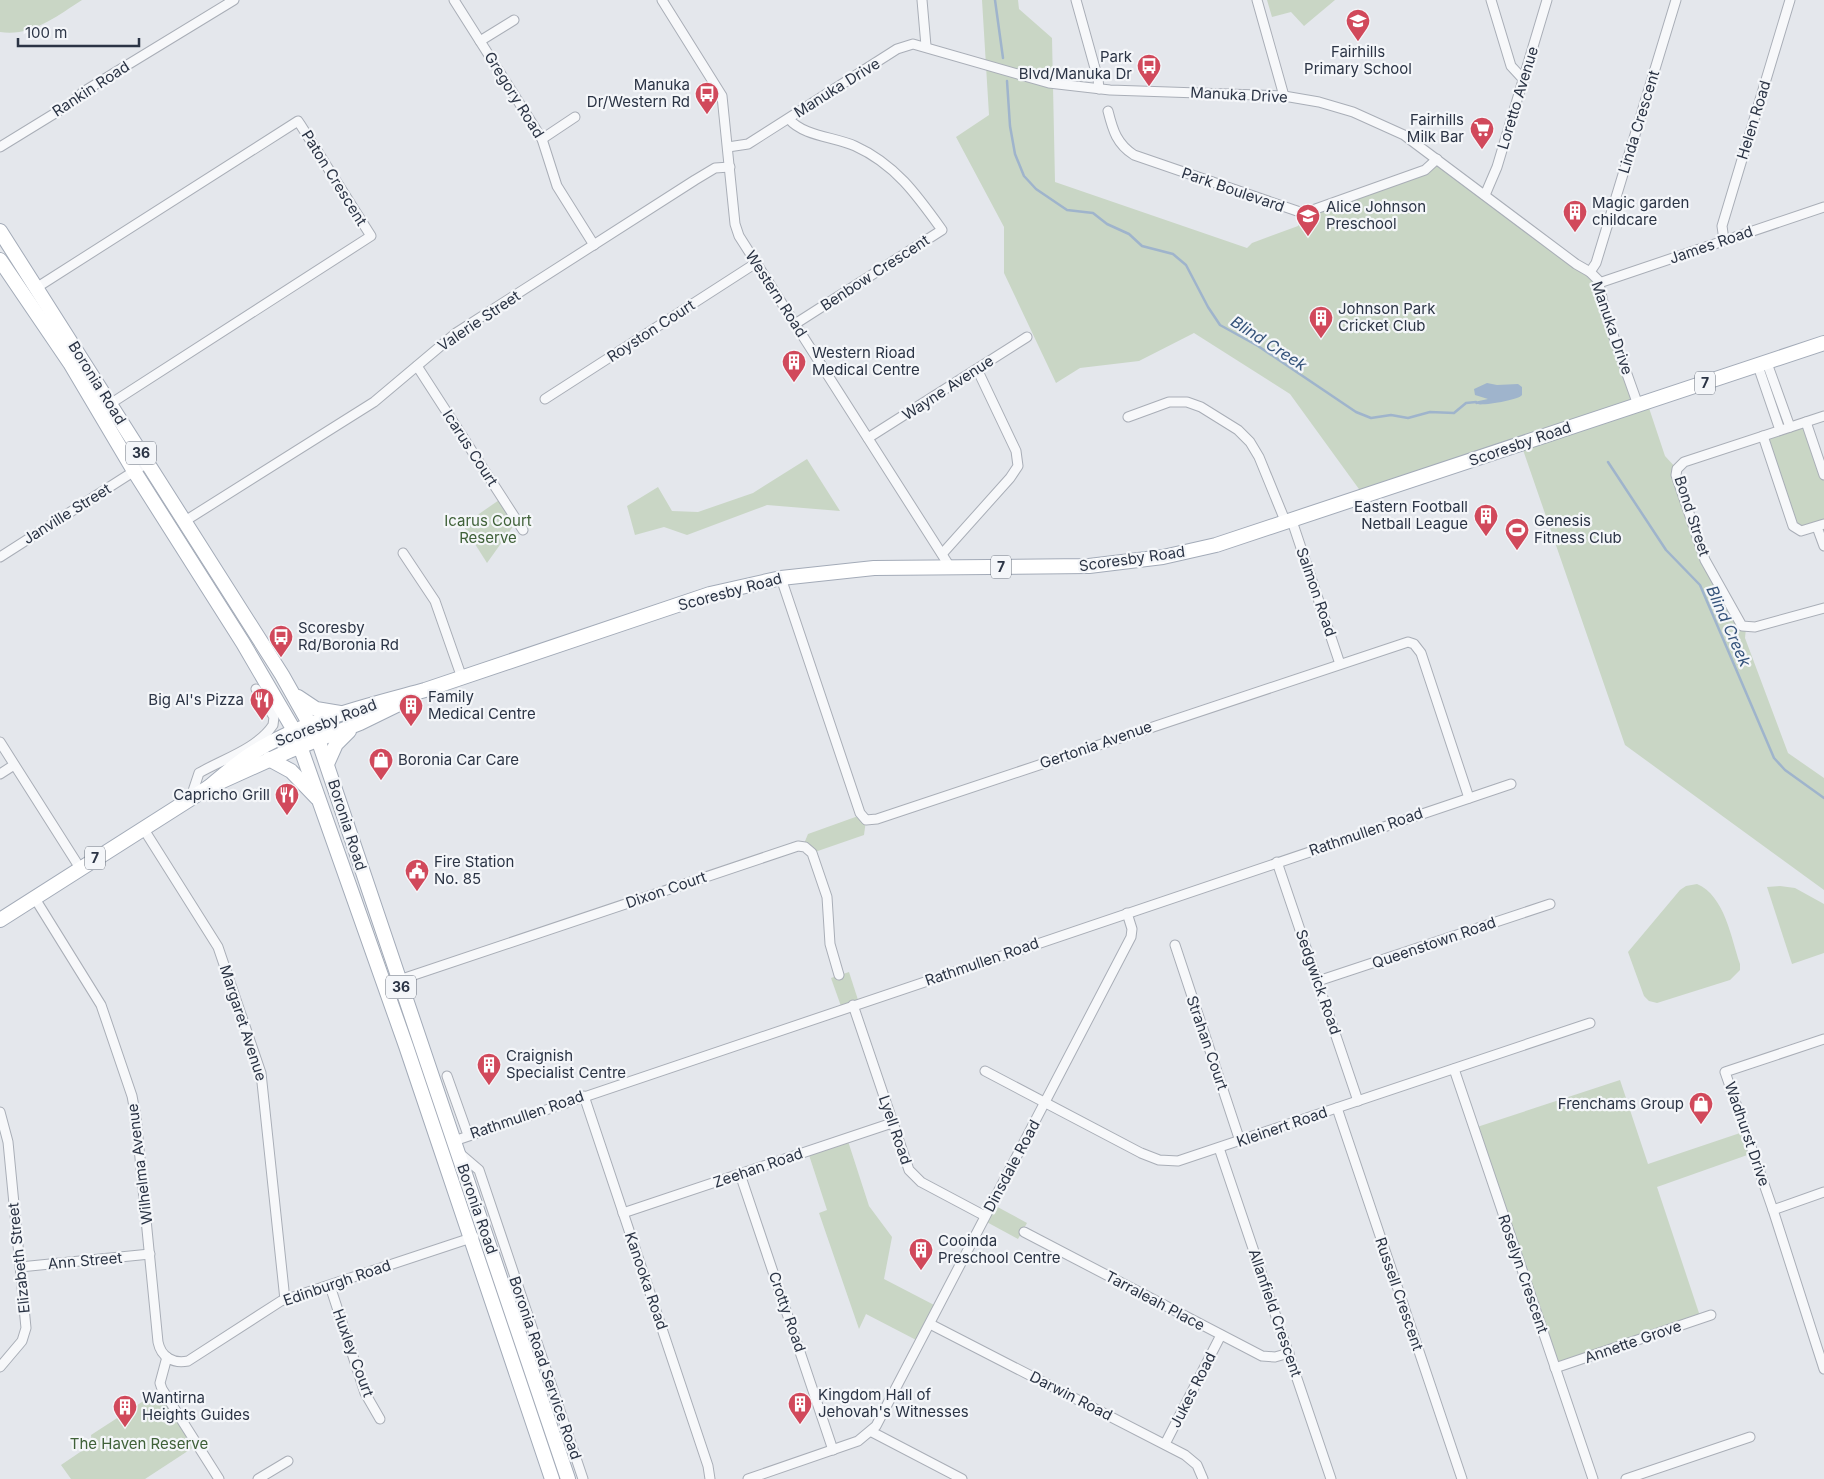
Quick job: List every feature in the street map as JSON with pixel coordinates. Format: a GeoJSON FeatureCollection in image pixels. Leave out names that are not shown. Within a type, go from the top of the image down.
{"type":"FeatureCollection","features":[{"type":"Feature","properties":{"kind":"main road","name":"Boronia Road"},"geometry":{"type":"LineString","coordinates":[[0,231],[312,725],[327,764],[568,1479]]}},
{"type":"Feature","properties":{"kind":"main road","name":"Boronia Road"},"geometry":{"type":"LineString","coordinates":[[0,260],[58,344],[134,471],[243,643],[294,732],[322,804],[552,1479]]}},
{"type":"Feature","properties":{"kind":"main road","name":"Scoresby Road"},"geometry":{"type":"LineString","coordinates":[[209,787],[249,755],[312,725],[462,678],[710,594],[781,578],[858,569],[1073,566],[1118,563],[1189,551],[1289,522],[1824,343]]}},
{"type":"Feature","properties":{"kind":"main road","name":"Scoresby Road"},"geometry":{"type":"LineString","coordinates":[[0,920],[209,787],[300,746],[360,724],[425,690]]}},
{"type":"Feature","properties":{"kind":"main road"},"geometry":{"type":"LineString","coordinates":[[294,694],[321,711],[346,713]]}},
{"type":"Feature","properties":{"kind":"main road"},"geometry":{"type":"LineString","coordinates":[[327,764],[338,741],[360,724]]}},
{"type":"Feature","properties":{"kind":"main road"},"geometry":{"type":"LineString","coordinates":[[269,760],[296,775],[322,804]]}},
{"type":"Feature","properties":{"kind":"main road"},"geometry":{"type":"LineString","coordinates":[[439,1146],[456,1146]]}},
{"type":"Feature","properties":{"kind":"street","name":"Rankin Road"},"geometry":{"type":"LineString","coordinates":[[0,147],[70,104],[83,92],[234,0]]}},
{"type":"Feature","properties":{"kind":"street","name":"Gregory Road"},"geometry":{"type":"LineString","coordinates":[[454,0],[542,138],[557,186],[594,245]]}},
{"type":"Feature","properties":{"kind":"street","name":"Western Road"},"geometry":{"type":"LineString","coordinates":[[662,0],[721,91],[724,101],[736,228],[756,263],[950,567]]}},
{"type":"Feature","properties":{"kind":"street"},"geometry":{"type":"LineString","coordinates":[[922,0],[926,46]]}},
{"type":"Feature","properties":{"kind":"street"},"geometry":{"type":"LineString","coordinates":[[1076,0],[1098,79],[1098,89]]}},
{"type":"Feature","properties":{"kind":"street"},"geometry":{"type":"LineString","coordinates":[[1257,0],[1284,96]]}},
{"type":"Feature","properties":{"kind":"street"},"geometry":{"type":"LineString","coordinates":[[1491,0],[1510,66],[1523,80]]}},
{"type":"Feature","properties":{"kind":"street","name":"Loretto Avenue"},"geometry":{"type":"LineString","coordinates":[[1485,195],[1491,184],[1548,0]]}},
{"type":"Feature","properties":{"kind":"street","name":"Linda Crescent"},"geometry":{"type":"LineString","coordinates":[[1590,272],[1596,263],[1676,0]]}},
{"type":"Feature","properties":{"kind":"street","name":"Helen Road"},"geometry":{"type":"LineString","coordinates":[[1724,240],[1722,226],[1790,0]]}},
{"type":"Feature","properties":{"kind":"street"},"geometry":{"type":"LineString","coordinates":[[480,41],[514,20]]}},
{"type":"Feature","properties":{"kind":"street","name":"Manuka Drive"},"geometry":{"type":"LineString","coordinates":[[728,147],[748,144],[902,46],[913,44],[926,46],[1043,82],[1098,89],[1284,96],[1328,104],[1368,118],[1404,135],[1576,264],[1590,272],[1599,283],[1606,314],[1638,405]]}},
{"type":"Feature","properties":{"kind":"street","name":"Park Boulevard"},"geometry":{"type":"LineString","coordinates":[[1108,111],[1116,137],[1122,146],[1134,156],[1300,212],[1317,208],[1425,170],[1437,159]]}},
{"type":"Feature","properties":{"kind":"street"},"geometry":{"type":"LineString","coordinates":[[542,138],[575,117]]}},
{"type":"Feature","properties":{"kind":"street","name":"Benbow Crescent"},"geometry":{"type":"LineString","coordinates":[[789,118],[798,127],[849,144],[886,164],[913,189],[942,230],[795,324]]}},
{"type":"Feature","properties":{"kind":"street","name":"Paton Crescent"},"geometry":{"type":"LineString","coordinates":[[36,288],[298,121],[300,124],[371,236],[110,404]]}},
{"type":"Feature","properties":{"kind":"street","name":"Valerie Street"},"geometry":{"type":"LineString","coordinates":[[185,522],[381,397],[456,333],[715,168],[730,167]]}},
{"type":"Feature","properties":{"kind":"street","name":"James Road"},"geometry":{"type":"LineString","coordinates":[[1599,283],[1824,207]]}},
{"type":"Feature","properties":{"kind":"street","name":"Royston Court"},"geometry":{"type":"LineString","coordinates":[[545,399],[756,263]]}},
{"type":"Feature","properties":{"kind":"street","name":"Wayne Avenue"},"geometry":{"type":"LineString","coordinates":[[868,438],[1027,337]]}},
{"type":"Feature","properties":{"kind":"street"},"geometry":{"type":"LineString","coordinates":[[1762,364],[1790,427]]}},
{"type":"Feature","properties":{"kind":"street"},"geometry":{"type":"LineString","coordinates":[[1762,364],[1780,430]]}},
{"type":"Feature","properties":{"kind":"street","name":"Icarus Court"},"geometry":{"type":"LineString","coordinates":[[418,366],[523,530]]}},
{"type":"Feature","properties":{"kind":"street"},"geometry":{"type":"LineString","coordinates":[[942,554],[1010,478],[1018,466],[1016,451],[977,369]]}},
{"type":"Feature","properties":{"kind":"street","name":"Salmon Road"},"geometry":{"type":"LineString","coordinates":[[1128,417],[1168,402],[1187,402],[1201,407],[1238,430],[1250,442],[1259,457],[1289,522],[1340,664]]}},
{"type":"Feature","properties":{"kind":"street","name":"Bond Street"},"geometry":{"type":"LineString","coordinates":[[1824,416],[1684,462],[1677,469],[1677,478],[1702,553],[1739,623],[1746,628],[1824,608]]}},
{"type":"Feature","properties":{"kind":"street"},"geometry":{"type":"LineString","coordinates":[[1806,422],[1824,475]]}},
{"type":"Feature","properties":{"kind":"street"},"geometry":{"type":"LineString","coordinates":[[1763,436],[1793,526],[1801,531],[1821,526],[1824,546]]}},
{"type":"Feature","properties":{"kind":"street","name":"Janville Street"},"geometry":{"type":"LineString","coordinates":[[0,557],[147,463]]}},
{"type":"Feature","properties":{"kind":"street"},"geometry":{"type":"LineString","coordinates":[[403,554],[435,601],[462,678]]}},
{"type":"Feature","properties":{"kind":"street","name":"Gertonia Avenue"},"geometry":{"type":"LineString","coordinates":[[781,578],[860,813],[869,820],[1405,642],[1414,644],[1421,653],[1469,798]]}},
{"type":"Feature","properties":{"kind":"street"},"geometry":{"type":"LineString","coordinates":[[191,797],[199,772],[226,760],[257,741],[273,725],[274,717],[256,690]]}},
{"type":"Feature","properties":{"kind":"street"},"geometry":{"type":"LineString","coordinates":[[0,742],[80,868]]}},
{"type":"Feature","properties":{"kind":"street"},"geometry":{"type":"LineString","coordinates":[[0,774],[14,765]]}},
{"type":"Feature","properties":{"kind":"street","name":"Rathmullen Road"},"geometry":{"type":"LineString","coordinates":[[456,1146],[468,1135],[1511,784]]}},
{"type":"Feature","properties":{"kind":"street","name":"Margaret Avenue"},"geometry":{"type":"LineString","coordinates":[[143,828],[218,947],[261,1073],[285,1300]]}},
{"type":"Feature","properties":{"kind":"street","name":"Dixon Court"},"geometry":{"type":"LineString","coordinates":[[399,980],[798,846],[808,849],[812,854],[827,897],[830,944],[839,974]]}},
{"type":"Feature","properties":{"kind":"street","name":"Sedgwick Road"},"geometry":{"type":"LineString","coordinates":[[1277,862],[1358,1101]]}},
{"type":"Feature","properties":{"kind":"street","name":"Wilhelma Avenue"},"geometry":{"type":"LineString","coordinates":[[34,897],[96,997],[129,1087],[136,1118],[158,1342],[169,1358]]}},
{"type":"Feature","properties":{"kind":"street","name":"Queenstown Road"},"geometry":{"type":"LineString","coordinates":[[1318,982],[1550,904]]}},
{"type":"Feature","properties":{"kind":"street","name":"Dinsdale Road"},"geometry":{"type":"LineString","coordinates":[[872,1432],[1131,938],[1132,929],[1127,913]]}},
{"type":"Feature","properties":{"kind":"street","name":"Strahan Court"},"geometry":{"type":"LineString","coordinates":[[1175,945],[1240,1141]]}},
{"type":"Feature","properties":{"kind":"street","name":"Lyell Road"},"geometry":{"type":"LineString","coordinates":[[853,1005],[906,1165],[912,1175],[921,1182],[985,1216]]}},
{"type":"Feature","properties":{"kind":"street","name":"Kleinert Road"},"geometry":{"type":"LineString","coordinates":[[985,1071],[1141,1153],[1159,1160],[1183,1160],[1590,1023]]}},
{"type":"Feature","properties":{"kind":"street","name":"Wadhurst Drive"},"geometry":{"type":"LineString","coordinates":[[1824,1039],[1725,1072],[1773,1210],[1824,1369]]}},
{"type":"Feature","properties":{"kind":"street","name":"Roselyn Crescent"},"geometry":{"type":"LineString","coordinates":[[1454,1069],[1593,1479]]}},
{"type":"Feature","properties":{"kind":"street"},"geometry":{"type":"LineString","coordinates":[[447,1076],[468,1135]]}},
{"type":"Feature","properties":{"kind":"street","name":"Kanooka Road"},"geometry":{"type":"LineString","coordinates":[[584,1096],[708,1466],[715,1479]]}},
{"type":"Feature","properties":{"kind":"street","name":"Russell Crescent"},"geometry":{"type":"LineString","coordinates":[[1337,1108],[1462,1479]]}},
{"type":"Feature","properties":{"kind":"street","name":"Elizabeth Street"},"geometry":{"type":"LineString","coordinates":[[0,1112],[8,1142],[26,1331],[22,1341],[0,1367]]}},
{"type":"Feature","properties":{"kind":"street","name":"Zeehan Road"},"geometry":{"type":"LineString","coordinates":[[623,1214],[892,1123]]}},
{"type":"Feature","properties":{"kind":"street","name":"Boronia Road Service Road"},"geometry":{"type":"LineString","coordinates":[[456,1146],[479,1170],[583,1479]]}},
{"type":"Feature","properties":{"kind":"street","name":"Allanfield Crescent"},"geometry":{"type":"LineString","coordinates":[[1219,1148],[1331,1479]]}},
{"type":"Feature","properties":{"kind":"street","name":"Crotty Road"},"geometry":{"type":"LineString","coordinates":[[740,1174],[833,1450]]}},
{"type":"Feature","properties":{"kind":"street"},"geometry":{"type":"LineString","coordinates":[[1773,1210],[1824,1192]]}},
{"type":"Feature","properties":{"kind":"street","name":"Tarraleah Place"},"geometry":{"type":"LineString","coordinates":[[1024,1232],[1266,1358],[1289,1353]]}},
{"type":"Feature","properties":{"kind":"street","name":"Edinburgh Road"},"geometry":{"type":"LineString","coordinates":[[169,1358],[181,1362],[191,1360],[285,1300],[486,1233]]}},
{"type":"Feature","properties":{"kind":"street","name":"Ann Street"},"geometry":{"type":"LineString","coordinates":[[20,1266],[150,1254]]}},
{"type":"Feature","properties":{"kind":"street","name":"Huxley Court"},"geometry":{"type":"LineString","coordinates":[[330,1286],[366,1393],[380,1419]]}},
{"type":"Feature","properties":{"kind":"street","name":"Annette Grove"},"geometry":{"type":"LineString","coordinates":[[1555,1368],[1711,1315]]}},
{"type":"Feature","properties":{"kind":"street","name":"Darwin Road"},"geometry":{"type":"LineString","coordinates":[[930,1324],[1191,1459],[1197,1464],[1203,1479]]}},
{"type":"Feature","properties":{"kind":"street","name":"Jukes Road"},"geometry":{"type":"LineString","coordinates":[[1164,1444],[1221,1335]]}},
{"type":"Feature","properties":{"kind":"street"},"geometry":{"type":"LineString","coordinates":[[169,1358],[160,1383],[162,1389],[220,1479]]}},
{"type":"Feature","properties":{"kind":"street"},"geometry":{"type":"LineString","coordinates":[[748,1479],[858,1441],[872,1432],[962,1479]]}},
{"type":"Feature","properties":{"kind":"street"},"geometry":{"type":"LineString","coordinates":[[1626,1479],[1750,1437]]}},
{"type":"Feature","properties":{"kind":"street"},"geometry":{"type":"LineString","coordinates":[[258,1479],[288,1461]]}},
{"type":"Feature","properties":{"kind":"street","name":"Kanooka Road"},"geometry":{"type":"LineString","coordinates":[[708,1466],[710,1479]]}},
{"type":"Feature","properties":{"kind":"green space"},"geometry":{"type":"Polygon","coordinates":[[[0,0],[82,0],[43,24],[11,33],[0,32],[0,0]]]}},
{"type":"Feature","properties":{"kind":"green space"},"geometry":{"type":"Polygon","coordinates":[[[982,0],[1018,0],[1019,9],[1052,38],[1055,182],[1247,248],[1252,243],[1298,226],[1303,213],[1425,170],[1437,159],[1590,272],[1638,404],[1647,402],[1665,456],[1677,469],[1702,553],[1746,628],[1745,638],[1788,753],[1824,778],[1824,890],[1625,745],[1521,444],[1364,496],[1290,394],[1194,333],[1139,361],[1080,368],[1056,383],[1004,273],[1004,227],[956,137],[989,115],[982,0]]]}},
{"type":"Feature","properties":{"kind":"green space"},"geometry":{"type":"Polygon","coordinates":[[[1267,0],[1335,0],[1304,26],[1291,12],[1272,17],[1267,0]]]}},
{"type":"Feature","properties":{"kind":"green space"},"geometry":{"type":"Polygon","coordinates":[[[1806,422],[1824,475],[1824,524],[1799,531],[1763,436],[1806,422]]]}},
{"type":"Feature","properties":{"kind":"green space"},"geometry":{"type":"Polygon","coordinates":[[[807,459],[840,511],[767,505],[687,535],[664,527],[635,535],[627,506],[658,487],[672,511],[698,512],[753,493],[807,459]]]}},
{"type":"Feature","properties":{"kind":"green space","name":"Icarus Court Reserve"},"geometry":{"type":"Polygon","coordinates":[[[502,498],[517,521],[487,563],[463,525],[502,498]]]}},
{"type":"Feature","properties":{"kind":"green space"},"geometry":{"type":"Polygon","coordinates":[[[861,815],[866,820],[864,835],[812,853],[803,846],[808,834],[861,815]]]}},
{"type":"Feature","properties":{"kind":"green space"},"geometry":{"type":"Polygon","coordinates":[[[1697,884],[1707,890],[1721,908],[1730,930],[1740,970],[1730,980],[1657,1003],[1649,1001],[1644,996],[1628,952],[1680,890],[1686,886],[1697,884]]]}},
{"type":"Feature","properties":{"kind":"green space"},"geometry":{"type":"Polygon","coordinates":[[[1767,887],[1795,888],[1824,904],[1824,953],[1792,964],[1767,887]]]}},
{"type":"Feature","properties":{"kind":"green space"},"geometry":{"type":"Polygon","coordinates":[[[849,972],[859,1003],[842,1009],[831,978],[849,972]]]}},
{"type":"Feature","properties":{"kind":"green space"},"geometry":{"type":"Polygon","coordinates":[[[1620,1080],[1648,1164],[1746,1131],[1753,1153],[1657,1187],[1701,1319],[1555,1368],[1474,1128],[1620,1080]]]}},
{"type":"Feature","properties":{"kind":"green space"},"geometry":{"type":"Polygon","coordinates":[[[847,1138],[869,1206],[892,1237],[884,1279],[938,1307],[920,1342],[866,1314],[859,1329],[819,1213],[827,1210],[808,1152],[847,1138]]]}},
{"type":"Feature","properties":{"kind":"green space"},"geometry":{"type":"Polygon","coordinates":[[[992,1204],[1027,1223],[1018,1239],[983,1220],[992,1204]]]}},
{"type":"Feature","properties":{"kind":"green space","name":"The Haven Reserve"},"geometry":{"type":"Polygon","coordinates":[[[162,1389],[197,1445],[145,1479],[71,1479],[61,1465],[92,1444],[91,1435],[162,1389]]]}},
{"type":"Feature","properties":{"kind":"water"},"geometry":{"type":"Polygon","coordinates":[[[1487,383],[1497,385],[1518,384],[1522,387],[1522,395],[1515,399],[1500,402],[1476,404],[1474,402],[1488,399],[1475,395],[1474,389],[1487,383]]]}},
{"type":"Feature","properties":{"kind":"waterway","name":"Blind Creek"},"geometry":{"type":"LineString","coordinates":[[995,0],[1003,58]]}},
{"type":"Feature","properties":{"kind":"waterway","name":"Blind Creek"},"geometry":{"type":"LineString","coordinates":[[1007,81],[1010,126],[1015,154],[1024,176],[1036,189],[1067,210],[1093,213],[1107,224],[1129,234],[1142,246],[1173,254],[1186,265],[1208,307],[1220,325],[1258,346],[1356,412],[1371,418],[1391,415],[1408,418],[1430,412],[1454,413],[1466,403],[1476,402]]}},
{"type":"Feature","properties":{"kind":"waterway","name":"Blind Creek"},"geometry":{"type":"LineString","coordinates":[[1608,462],[1666,550],[1700,585],[1774,758],[1785,770],[1824,798]]}},
{"type":"Feature","properties":{"kind":"place","name":"Fairhills Primary School"},"geometry":{"type":"Point","coordinates":[1358,42]}},
{"type":"Feature","properties":{"kind":"place","name":"Park Blvd/Manuka Dr"},"geometry":{"type":"Point","coordinates":[1149,87]}},
{"type":"Feature","properties":{"kind":"place","name":"Manuka Dr/Western Rd"},"geometry":{"type":"Point","coordinates":[707,115]}},
{"type":"Feature","properties":{"kind":"place","name":"Fairhills Milk Bar"},"geometry":{"type":"Point","coordinates":[1482,150]}},
{"type":"Feature","properties":{"kind":"place","name":"Magic garden childcare"},"geometry":{"type":"Point","coordinates":[1575,233]}},
{"type":"Feature","properties":{"kind":"place","name":"Alice Johnson Preschool"},"geometry":{"type":"Point","coordinates":[1308,237]}},
{"type":"Feature","properties":{"kind":"place","name":"Johnson Park Cricket Club"},"geometry":{"type":"Point","coordinates":[1321,339]}},
{"type":"Feature","properties":{"kind":"place","name":"Western Rioad Medical Centre"},"geometry":{"type":"Point","coordinates":[794,383]}},
{"type":"Feature","properties":{"kind":"place","name":"Eastern Football Netball League"},"geometry":{"type":"Point","coordinates":[1486,537]}},
{"type":"Feature","properties":{"kind":"place","name":"Genesis Fitness Club"},"geometry":{"type":"Point","coordinates":[1517,551]}},
{"type":"Feature","properties":{"kind":"place","name":"Scoresby Rd/Boronia Rd"},"geometry":{"type":"Point","coordinates":[281,658]}},
{"type":"Feature","properties":{"kind":"place","name":"Big Al's Pizza"},"geometry":{"type":"Point","coordinates":[262,721]}},
{"type":"Feature","properties":{"kind":"place","name":"Family Medical Centre"},"geometry":{"type":"Point","coordinates":[411,727]}},
{"type":"Feature","properties":{"kind":"place","name":"Boronia Car Care"},"geometry":{"type":"Point","coordinates":[381,781]}},
{"type":"Feature","properties":{"kind":"place","name":"Capricho Grill"},"geometry":{"type":"Point","coordinates":[287,816]}},
{"type":"Feature","properties":{"kind":"place","name":"Fire Station No. 85"},"geometry":{"type":"Point","coordinates":[417,892]}},
{"type":"Feature","properties":{"kind":"place","name":"Craignish Specialist Centre"},"geometry":{"type":"Point","coordinates":[489,1086]}},
{"type":"Feature","properties":{"kind":"place","name":"Frenchams Group"},"geometry":{"type":"Point","coordinates":[1701,1125]}},
{"type":"Feature","properties":{"kind":"place","name":"Cooinda Preschool Centre"},"geometry":{"type":"Point","coordinates":[921,1271]}},
{"type":"Feature","properties":{"kind":"place","name":"Kingdom Hall of Jehovah's Witnesses"},"geometry":{"type":"Point","coordinates":[800,1425]}},
{"type":"Feature","properties":{"kind":"place","name":"Wantirna Heights Guides"},"geometry":{"type":"Point","coordinates":[125,1428]}}]}
